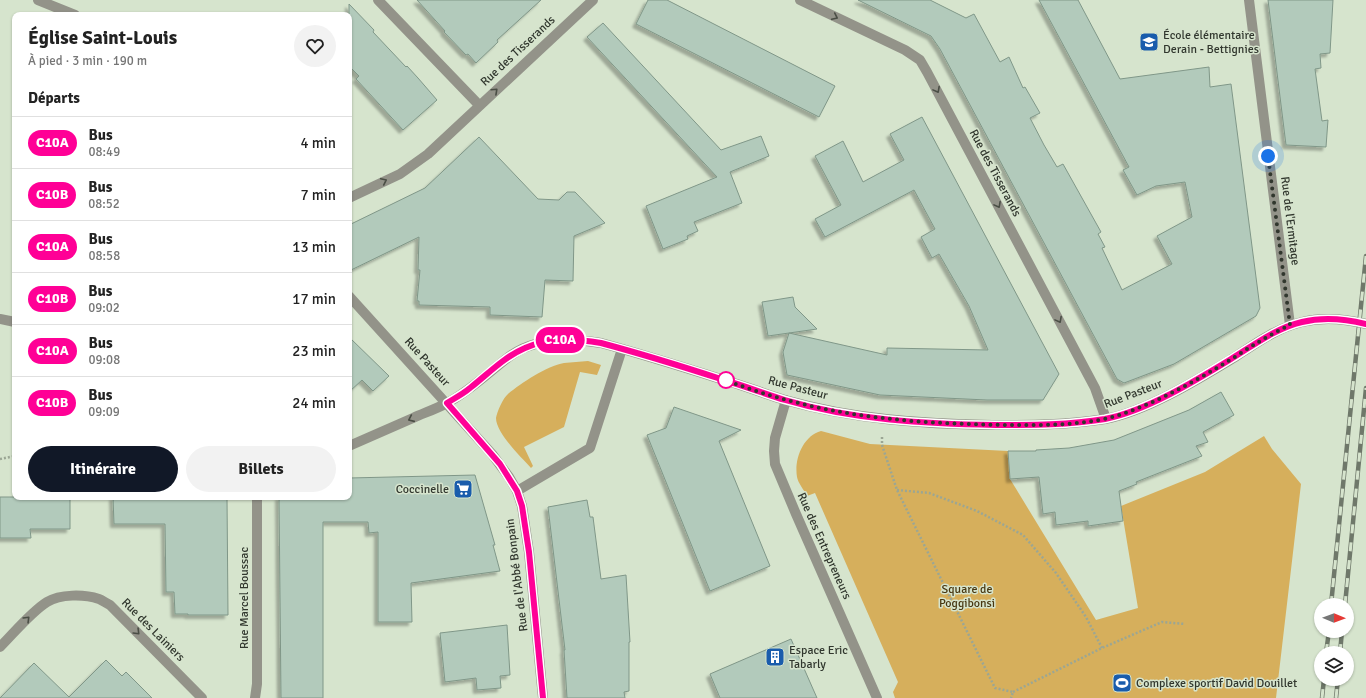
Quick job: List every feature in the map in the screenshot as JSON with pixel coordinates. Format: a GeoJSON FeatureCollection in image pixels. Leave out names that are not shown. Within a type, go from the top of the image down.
{"type":"FeatureCollection","features":[{"type":"Feature","properties":{"kind":"street"},"geometry":{"type":"LineString","coordinates":[[38,0],[68,12]]}},
{"type":"Feature","properties":{"kind":"street","name":"Rue des Tisserands"},"geometry":{"type":"LineString","coordinates":[[378,0],[479,105]]}},
{"type":"Feature","properties":{"kind":"street","name":"Rue des Tisserands"},"geometry":{"type":"LineString","coordinates":[[352,197],[400,174],[416,164],[593,0]]}},
{"type":"Feature","properties":{"kind":"street","name":"Rue des Tisserands"},"geometry":{"type":"LineString","coordinates":[[800,0],[905,50],[920,60],[1095,388],[1106,418]]}},
{"type":"Feature","properties":{"kind":"street","name":"Rue de l'Ermitage"},"geometry":{"type":"LineString","coordinates":[[1249,0],[1290,325]]}},
{"type":"Feature","properties":{"kind":"street","name":"Rue Pasteur"},"geometry":{"type":"LineString","coordinates":[[352,299],[447,403],[469,389],[512,355],[526,348],[540,343],[557,340],[586,340],[622,349],[786,400],[828,410],[884,419],[959,424],[1068,424],[1106,418],[1138,408],[1179,388],[1230,360],[1267,336],[1290,325],[1304,321],[1323,319],[1366,324]]}},
{"type":"Feature","properties":{"kind":"street"},"geometry":{"type":"LineString","coordinates":[[0,319],[12,321]]}},
{"type":"Feature","properties":{"kind":"street"},"geometry":{"type":"LineString","coordinates":[[517,491],[590,448],[622,349]]}},
{"type":"Feature","properties":{"kind":"street","name":"Rue des Entrepreneurs"},"geometry":{"type":"LineString","coordinates":[[786,400],[775,438],[775,464],[877,698]]}},
{"type":"Feature","properties":{"kind":"street"},"geometry":{"type":"LineString","coordinates":[[352,445],[447,403]]}},
{"type":"Feature","properties":{"kind":"street","name":"Rue de l'Abbé Bonpain"},"geometry":{"type":"LineString","coordinates":[[447,403],[500,464],[517,491],[522,506],[544,698]]}},
{"type":"Feature","properties":{"kind":"street","name":"Rue Marcel Boussac"},"geometry":{"type":"LineString","coordinates":[[255,698],[257,684],[257,500]]}},
{"type":"Feature","properties":{"kind":"street","name":"Rue des Lainiers"},"geometry":{"type":"LineString","coordinates":[[0,647],[39,607],[49,601],[75,596],[99,599],[110,605],[202,698]]}},
{"type":"Feature","properties":{"kind":"path"},"geometry":{"type":"LineString","coordinates":[[884,419],[882,444],[896,490],[995,688],[1013,692]]}},
{"type":"Feature","properties":{"kind":"path"},"geometry":{"type":"LineString","coordinates":[[0,459],[12,457]]}},
{"type":"Feature","properties":{"kind":"path"},"geometry":{"type":"LineString","coordinates":[[896,490],[929,493],[977,511],[1023,535],[1056,572],[1086,617],[1102,648]]}},
{"type":"Feature","properties":{"kind":"path"},"geometry":{"type":"LineString","coordinates":[[1010,698],[1013,692],[1102,648],[1162,622],[1185,624]]}},
{"type":"Feature","properties":{"kind":"green space"},"geometry":{"type":"Polygon","coordinates":[[[588,361],[601,365],[597,375],[580,372],[564,427],[524,447],[533,466],[531,468],[504,438],[500,431],[496,418],[502,402],[508,394],[520,385],[550,368],[564,363],[588,361]]]}},
{"type":"Feature","properties":{"kind":"green space","name":"Square de Poggibonsi"},"geometry":{"type":"Polygon","coordinates":[[[821,431],[870,444],[1008,451],[1010,479],[1096,620],[1138,608],[1121,506],[1205,472],[1264,436],[1272,449],[1301,484],[1276,698],[895,698],[893,692],[898,682],[815,493],[807,496],[797,477],[797,463],[801,449],[809,438],[821,431]]]}},
{"type":"Feature","properties":{"kind":"building"},"geometry":{"type":"Polygon","coordinates":[[[417,0],[541,0],[497,40],[498,42],[476,63],[468,54],[466,55],[444,32],[445,31],[417,0]]]}},
{"type":"Feature","properties":{"kind":"building"},"geometry":{"type":"Polygon","coordinates":[[[648,0],[667,0],[835,86],[819,117],[636,24],[648,0]]]}},
{"type":"Feature","properties":{"kind":"building"},"geometry":{"type":"Polygon","coordinates":[[[858,0],[930,0],[966,18],[974,14],[1000,62],[1009,57],[1023,88],[1025,87],[1040,113],[1030,118],[1057,167],[1063,164],[1101,232],[1098,234],[1105,247],[1102,248],[1122,290],[1172,264],[1157,236],[1192,217],[1185,182],[1156,186],[1137,195],[1123,170],[1129,167],[1039,0],[1078,0],[1120,79],[1209,67],[1210,87],[1231,84],[1260,308],[1256,316],[1174,364],[1124,383],[1117,379],[940,49],[931,36],[858,0]]]}},
{"type":"Feature","properties":{"kind":"building"},"geometry":{"type":"Polygon","coordinates":[[[1268,0],[1333,0],[1330,53],[1320,54],[1321,68],[1315,69],[1322,121],[1328,120],[1326,147],[1286,145],[1268,0]]]}},
{"type":"Feature","properties":{"kind":"building"},"geometry":{"type":"Polygon","coordinates":[[[349,4],[374,30],[373,32],[406,67],[407,66],[437,100],[403,130],[356,79],[359,76],[352,69],[352,12],[349,12],[349,4]]]}},
{"type":"Feature","properties":{"kind":"building"},"geometry":{"type":"Polygon","coordinates":[[[603,23],[721,150],[761,136],[769,156],[730,172],[742,203],[694,222],[698,231],[687,236],[688,239],[663,249],[646,206],[717,177],[587,37],[603,23]]]}},
{"type":"Feature","properties":{"kind":"building"},"geometry":{"type":"Polygon","coordinates":[[[922,117],[1059,374],[1043,400],[987,400],[880,395],[787,375],[783,352],[789,333],[887,355],[887,348],[988,350],[969,306],[939,254],[932,258],[921,237],[935,229],[914,190],[825,237],[815,219],[841,205],[815,156],[843,141],[863,182],[904,160],[890,134],[922,117]]]}},
{"type":"Feature","properties":{"kind":"building"},"geometry":{"type":"Polygon","coordinates":[[[479,137],[538,199],[559,200],[567,192],[575,192],[605,223],[574,236],[573,281],[545,280],[542,317],[490,315],[490,307],[419,305],[419,301],[417,301],[420,270],[418,270],[419,237],[352,270],[352,224],[425,188],[479,137]]]}},
{"type":"Feature","properties":{"kind":"building"},"geometry":{"type":"Polygon","coordinates":[[[793,297],[795,307],[817,329],[768,336],[762,302],[793,297]]]}},
{"type":"Feature","properties":{"kind":"building"},"geometry":{"type":"Polygon","coordinates":[[[352,340],[389,376],[373,391],[362,380],[352,389],[352,340]]]}},
{"type":"Feature","properties":{"kind":"building"},"geometry":{"type":"Polygon","coordinates":[[[1221,392],[1234,415],[1203,432],[1208,442],[1196,446],[1202,456],[1136,482],[1137,484],[1119,491],[1123,521],[1088,526],[1088,521],[1056,525],[1055,512],[1043,514],[1039,477],[1010,479],[1008,451],[1036,451],[1069,448],[1114,440],[1189,410],[1221,392]]]}},
{"type":"Feature","properties":{"kind":"building"},"geometry":{"type":"Polygon","coordinates":[[[674,407],[741,430],[719,441],[770,566],[710,591],[647,435],[666,428],[674,407]]]}},
{"type":"Feature","properties":{"kind":"building"},"geometry":{"type":"Polygon","coordinates":[[[475,475],[495,545],[493,545],[500,571],[411,583],[412,622],[378,622],[378,532],[369,533],[368,522],[323,522],[323,698],[281,698],[279,500],[352,500],[352,478],[475,475]]]}},
{"type":"Feature","properties":{"kind":"building"},"geometry":{"type":"Polygon","coordinates":[[[0,497],[12,497],[12,500],[70,500],[70,529],[30,529],[31,538],[0,538],[0,497]]]}},
{"type":"Feature","properties":{"kind":"building"},"geometry":{"type":"Polygon","coordinates":[[[113,500],[227,500],[228,615],[175,614],[174,592],[166,592],[165,524],[114,524],[113,500]]]}},
{"type":"Feature","properties":{"kind":"building"},"geometry":{"type":"Polygon","coordinates":[[[587,500],[590,517],[593,517],[601,579],[626,575],[630,642],[629,691],[624,692],[625,698],[567,698],[565,650],[548,507],[587,500]]]}},
{"type":"Feature","properties":{"kind":"building"},"geometry":{"type":"Polygon","coordinates":[[[507,625],[510,675],[500,676],[501,688],[477,690],[476,678],[445,682],[440,633],[507,625]]]}},
{"type":"Feature","properties":{"kind":"building","name":"Espace Eric Tabarly"},"geometry":{"type":"Polygon","coordinates":[[[791,639],[817,698],[720,698],[710,674],[791,639]]]}},
{"type":"Feature","properties":{"kind":"building"},"geometry":{"type":"Polygon","coordinates":[[[106,660],[122,676],[126,672],[152,698],[0,698],[34,663],[69,697],[106,660]]]}},
{"type":"Feature","properties":{"kind":"railway"},"geometry":{"type":"LineString","coordinates":[[1332,598],[1366,256]]}},
{"type":"Feature","properties":{"kind":"railway"},"geometry":{"type":"LineString","coordinates":[[1346,598],[1366,388]]}},
{"type":"Feature","properties":{"kind":"railway"},"geometry":{"type":"LineString","coordinates":[[1327,646],[1328,638]]}},
{"type":"Feature","properties":{"kind":"railway"},"geometry":{"type":"LineString","coordinates":[[1341,638],[1341,646]]}},
{"type":"Feature","properties":{"kind":"railway"},"geometry":{"type":"LineString","coordinates":[[1322,698],[1323,686]]}},
{"type":"Feature","properties":{"kind":"railway"},"geometry":{"type":"LineString","coordinates":[[1336,698],[1337,686]]}},
{"type":"Feature","properties":{"kind":"bus line","name":"C10A"},"geometry":{"type":"LineString","coordinates":[[543,698],[529,552],[522,506],[517,491],[500,464],[447,403],[469,389],[512,355],[526,348],[540,343],[557,340],[586,340],[622,349],[804,405],[878,418],[959,424],[1043,425],[1068,424],[1106,418],[1123,414],[1138,408],[1159,399],[1230,360],[1267,336],[1290,325],[1318,319],[1340,320],[1366,324]]}},
{"type":"Feature","properties":{"kind":"place","name":"École élémentaire Derain - Bettignies"},"geometry":{"type":"Point","coordinates":[1149,42]}},
{"type":"Feature","properties":{"kind":"place","name":"Coccinelle"},"geometry":{"type":"Point","coordinates":[463,489]}},
{"type":"Feature","properties":{"kind":"place","name":"Espace Eric Tabarly"},"geometry":{"type":"Point","coordinates":[775,657]}},
{"type":"Feature","properties":{"kind":"place","name":"Complexe sportif David Douillet"},"geometry":{"type":"Point","coordinates":[1122,683]}},
{"type":"Feature","properties":{"kind":"route"},"geometry":{"type":"LineString","coordinates":[[726,380],[724,380],[804,405],[878,418],[908,421],[984,425],[1068,424],[1106,418],[1123,414],[1138,408],[1159,399],[1230,360],[1267,336],[1290,325],[1268,156]]}}]}
